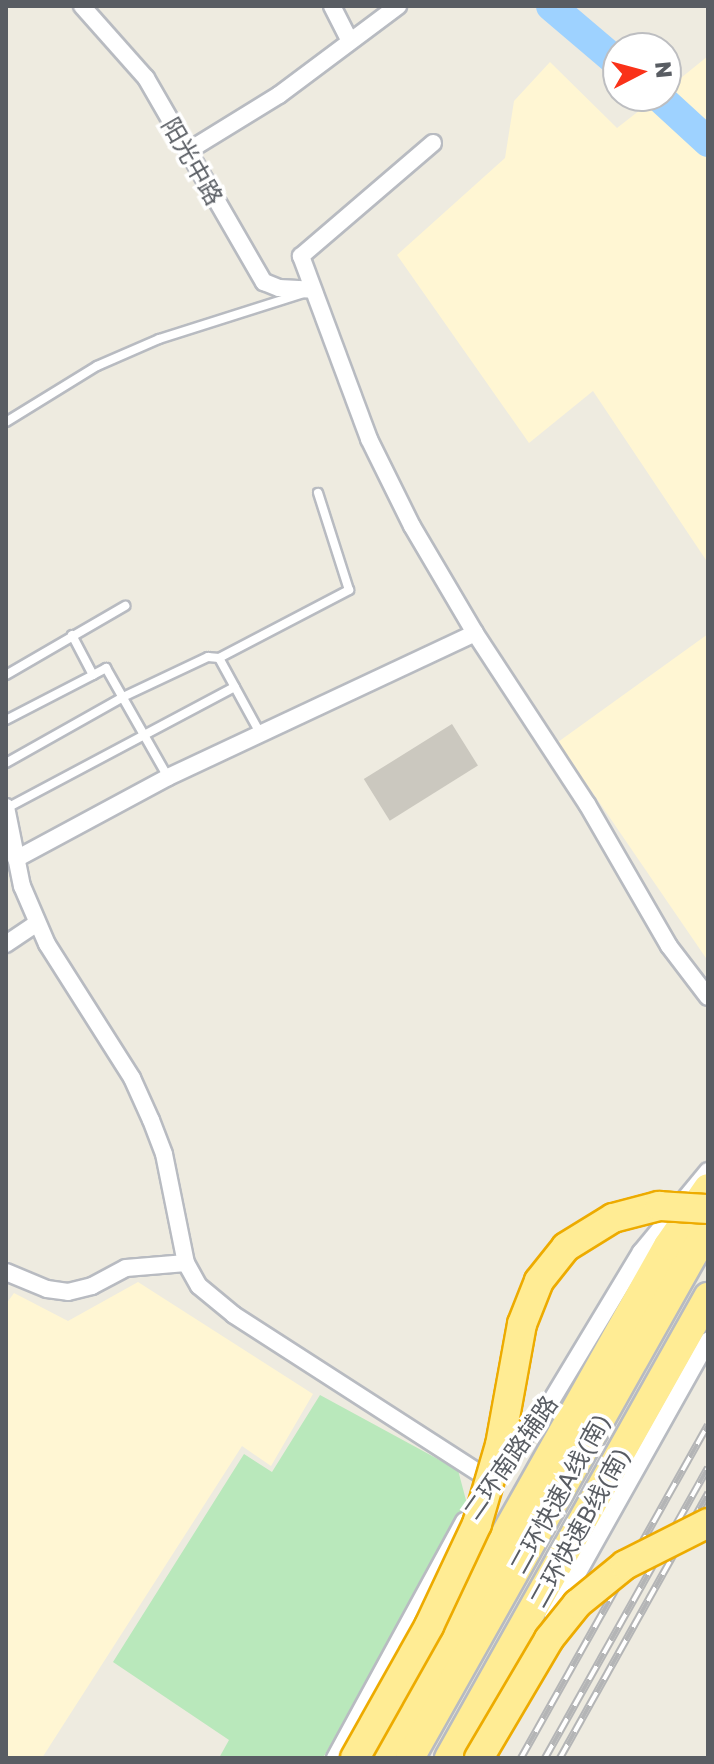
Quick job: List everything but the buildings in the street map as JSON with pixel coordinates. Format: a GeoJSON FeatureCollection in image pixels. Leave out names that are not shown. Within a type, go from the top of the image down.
{"type":"FeatureCollection","features":[{"type":"Feature","properties":{"kind":"highway"},"geometry":{"type":"LineString","coordinates":[[379,1758],[660,1260],[708,1188]]}},
{"type":"Feature","properties":{"kind":"highway"},"geometry":{"type":"LineString","coordinates":[[355,1758],[429,1626],[471,1539],[495,1465],[522,1324],[539,1281],[566,1247],[613,1218],[659,1206],[708,1209]]}},
{"type":"Feature","properties":{"kind":"highway","name":"二环快速A线(南)"},"geometry":{"type":"LineString","coordinates":[[410,1758],[708,1228]]}},
{"type":"Feature","properties":{"kind":"highway","name":"二环快速B线(南)"},"geometry":{"type":"LineString","coordinates":[[449,1758],[708,1297]]}},
{"type":"Feature","properties":{"kind":"highway"},"geometry":{"type":"LineString","coordinates":[[476,1758],[541,1651],[577,1604],[625,1565],[708,1523]]}},
{"type":"Feature","properties":{"kind":"street","name":"阳光中路"},"geometry":{"type":"LineString","coordinates":[[82,6],[146,78],[264,282],[279,288],[313,290]]}},
{"type":"Feature","properties":{"kind":"street"},"geometry":{"type":"LineString","coordinates":[[332,6],[350,41]]}},
{"type":"Feature","properties":{"kind":"street"},"geometry":{"type":"LineString","coordinates":[[188,151],[279,95],[350,41],[380,23],[398,6]]}},
{"type":"Feature","properties":{"kind":"street"},"geometry":{"type":"LineString","coordinates":[[433,143],[301,256],[369,439],[412,526],[475,633],[587,804],[669,946],[708,997]]}},
{"type":"Feature","properties":{"kind":"street"},"geometry":{"type":"LineString","coordinates":[[16,859],[168,777],[475,633]]}},
{"type":"Feature","properties":{"kind":"street"},"geometry":{"type":"LineString","coordinates":[[6,808],[22,886],[37,923],[47,944],[132,1078],[164,1154],[186,1263],[199,1286],[234,1315],[490,1480]]}},
{"type":"Feature","properties":{"kind":"street"},"geometry":{"type":"LineString","coordinates":[[6,944],[37,923]]}},
{"type":"Feature","properties":{"kind":"street","name":"二环南路辅路"},"geometry":{"type":"LineString","coordinates":[[335,1758],[490,1480],[545,1411],[641,1252],[708,1171]]}},
{"type":"Feature","properties":{"kind":"street"},"geometry":{"type":"LineString","coordinates":[[6,1272],[47,1289],[68,1292],[141,1264],[171,1266],[186,1263]]}},
{"type":"Feature","properties":{"kind":"street"},"geometry":{"type":"LineString","coordinates":[[476,1758],[708,1341]]}},
{"type":"Feature","properties":{"kind":"lane"},"geometry":{"type":"LineString","coordinates":[[6,422],[97,366],[159,339],[313,290]]}},
{"type":"Feature","properties":{"kind":"lane"},"geometry":{"type":"LineString","coordinates":[[6,763],[123,697],[208,657],[219,658],[349,590],[318,493]]}},
{"type":"Feature","properties":{"kind":"lane"},"geometry":{"type":"LineString","coordinates":[[6,675],[125,606]]}},
{"type":"Feature","properties":{"kind":"lane"},"geometry":{"type":"LineString","coordinates":[[72,635],[93,675]]}},
{"type":"Feature","properties":{"kind":"lane"},"geometry":{"type":"LineString","coordinates":[[219,658],[261,734]]}},
{"type":"Feature","properties":{"kind":"lane"},"geometry":{"type":"LineString","coordinates":[[6,720],[106,668],[168,777]]}},
{"type":"Feature","properties":{"kind":"lane"},"geometry":{"type":"LineString","coordinates":[[6,808],[235,687]]}},
{"type":"Feature","properties":{"kind":"shaded area"},"geometry":{"type":"Polygon","coordinates":[[[708,56],[708,563],[593,391],[529,443],[397,255],[505,158],[514,101],[550,62],[617,128],[638,112],[682,112],[682,77],[708,56]]]}},
{"type":"Feature","properties":{"kind":"shaded area"},"geometry":{"type":"Polygon","coordinates":[[[708,634],[708,961],[558,742],[708,634]]]}},
{"type":"Feature","properties":{"kind":"shaded area"},"geometry":{"type":"Polygon","coordinates":[[[138,1282],[313,1394],[271,1466],[242,1446],[42,1758],[6,1758],[6,1304],[14,1293],[68,1321],[138,1282]]]}},
{"type":"Feature","properties":{"kind":"green space"},"geometry":{"type":"Polygon","coordinates":[[[320,1395],[458,1470],[467,1504],[323,1758],[219,1758],[229,1740],[113,1662],[244,1454],[272,1472],[320,1395]]]}},
{"type":"Feature","properties":{"kind":"waterway"},"geometry":{"type":"LineString","coordinates":[[551,6],[602,49]]}},
{"type":"Feature","properties":{"kind":"waterway"},"geometry":{"type":"LineString","coordinates":[[675,112],[708,142]]}},
{"type":"Feature","properties":{"kind":"railway"},"geometry":{"type":"LineString","coordinates":[[521,1758],[708,1425]]}},
{"type":"Feature","properties":{"kind":"railway"},"geometry":{"type":"LineString","coordinates":[[545,1758],[708,1468]]}},
{"type":"Feature","properties":{"kind":"railway"},"geometry":{"type":"LineString","coordinates":[[560,1758],[708,1493]]}}]}
